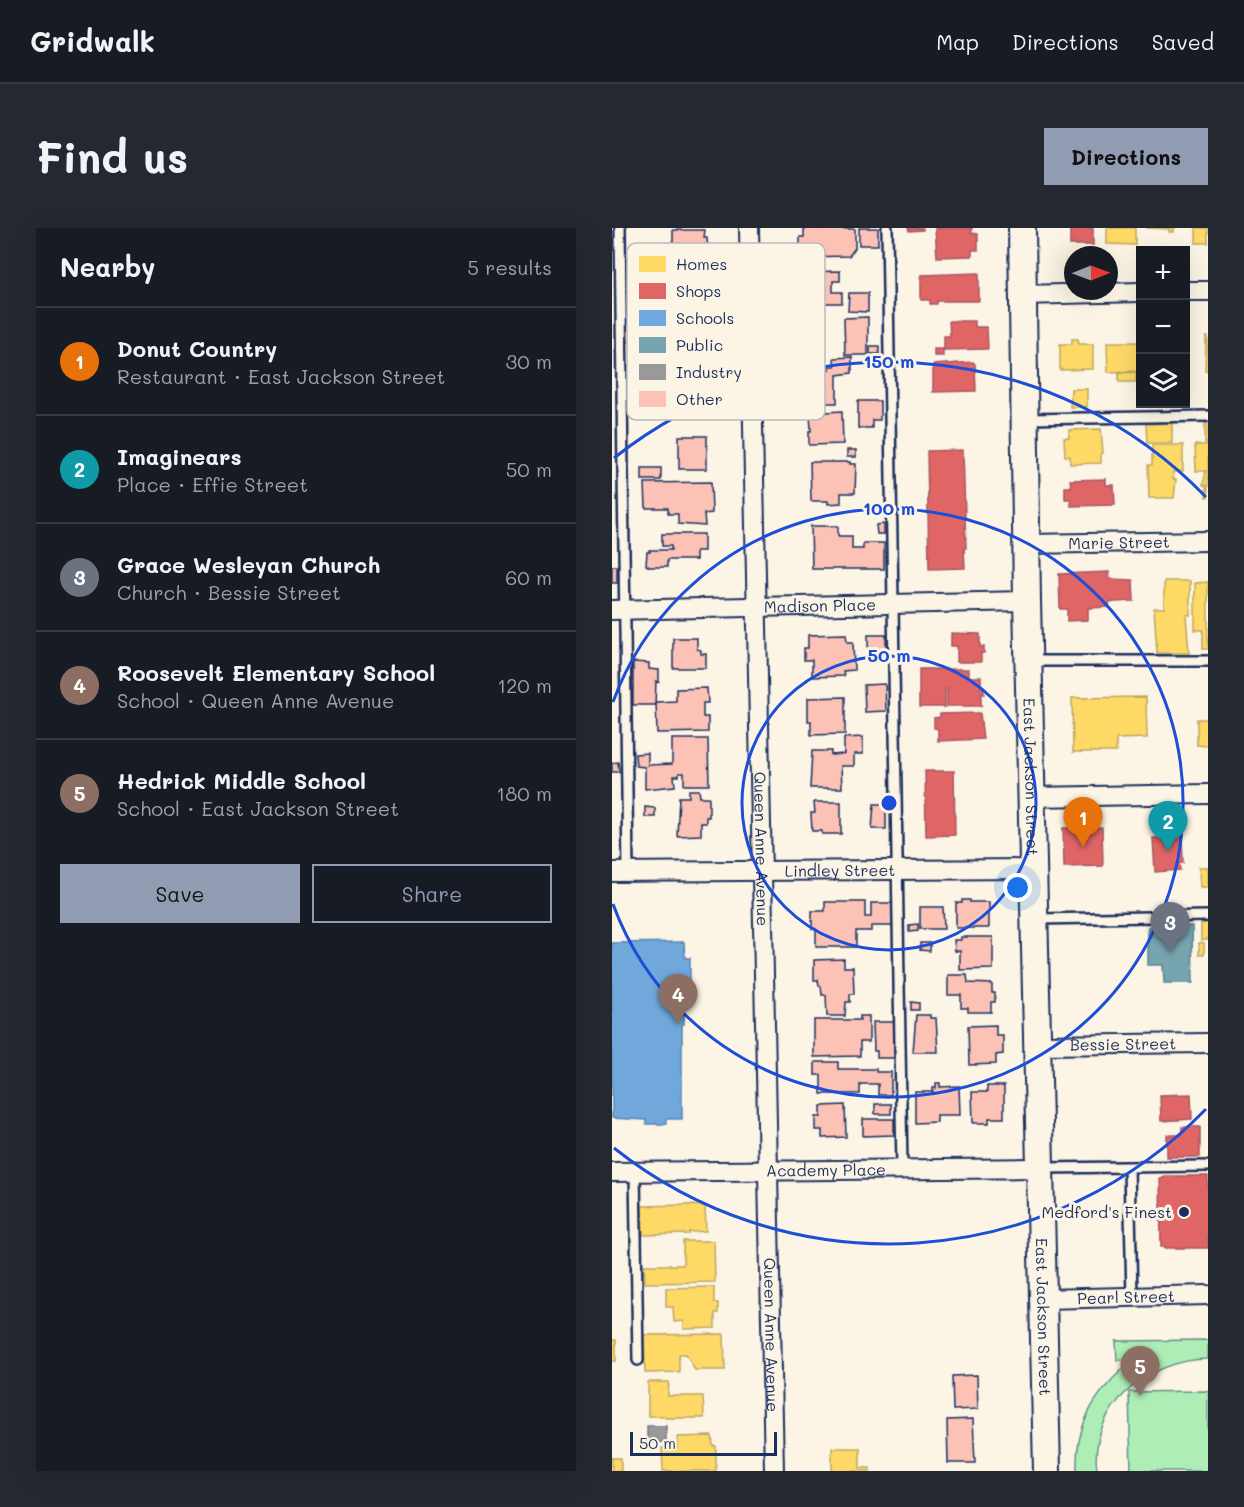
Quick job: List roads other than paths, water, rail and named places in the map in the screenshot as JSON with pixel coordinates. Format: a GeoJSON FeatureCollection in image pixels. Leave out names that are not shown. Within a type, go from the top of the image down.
{"type":"FeatureCollection","features":[{"type":"Feature","properties":{"kind":"street","name":"Queen Anne Avenue"},"geometry":{"type":"LineString","coordinates":[[749,228],[749,243]]}},
{"type":"Feature","properties":{"kind":"street","name":"East Jackson Street"},"geometry":{"type":"LineString","coordinates":[[1022,228],[1034,919],[1047,1471]]}},
{"type":"Feature","properties":{"kind":"street"},"geometry":{"type":"LineString","coordinates":[[1190,291],[1208,291]]}},
{"type":"Feature","properties":{"kind":"street"},"geometry":{"type":"LineString","coordinates":[[1023,295],[1136,292]]}},
{"type":"Feature","properties":{"kind":"street","name":"Queen Anne Avenue"},"geometry":{"type":"LineString","coordinates":[[753,420],[774,1471]]}},
{"type":"Feature","properties":{"kind":"street","name":"Marie Street"},"geometry":{"type":"LineString","coordinates":[[1028,544],[1208,541]]}},
{"type":"Feature","properties":{"kind":"street","name":"Madison Place"},"geometry":{"type":"LineString","coordinates":[[618,610],[1028,601]]}},
{"type":"Feature","properties":{"kind":"street"},"geometry":{"type":"LineString","coordinates":[[1032,797],[1208,794]]}},
{"type":"Feature","properties":{"kind":"street","name":"Lindley Street"},"geometry":{"type":"LineString","coordinates":[[620,872],[1034,869]]}},
{"type":"Feature","properties":{"kind":"street","name":"Bessie Street"},"geometry":{"type":"LineString","coordinates":[[1038,1045],[1208,1043]]}},
{"type":"Feature","properties":{"kind":"street","name":"Academy Place"},"geometry":{"type":"LineString","coordinates":[[612,1172],[1040,1168]]}},
{"type":"Feature","properties":{"kind":"street","name":"Pearl Street"},"geometry":{"type":"LineString","coordinates":[[1044,1299],[1208,1295]]}},
{"type":"Feature","properties":{"kind":"lane"},"geometry":{"type":"LineString","coordinates":[[620,228],[618,610],[620,872]]}},
{"type":"Feature","properties":{"kind":"lane"},"geometry":{"type":"LineString","coordinates":[[887,228],[902,1169]]}},
{"type":"Feature","properties":{"kind":"lane"},"geometry":{"type":"LineString","coordinates":[[1025,419],[1208,416]]}},
{"type":"Feature","properties":{"kind":"lane"},"geometry":{"type":"LineString","coordinates":[[1030,661],[1208,661]]}},
{"type":"Feature","properties":{"kind":"lane"},"geometry":{"type":"LineString","coordinates":[[1034,919],[1208,916]]}},
{"type":"Feature","properties":{"kind":"lane"},"geometry":{"type":"LineString","coordinates":[[1040,1168],[1208,1166]]}},
{"type":"Feature","properties":{"kind":"lane"},"geometry":{"type":"LineString","coordinates":[[1129,1167],[1132,1297]]}},
{"type":"Feature","properties":{"kind":"lane"},"geometry":{"type":"LineString","coordinates":[[636,1172],[638,1359]]}},
{"type":"Feature","properties":{"kind":"place","name":"Donut Country"},"geometry":{"type":"Point","coordinates":[1083,847]}},
{"type":"Feature","properties":{"kind":"place","name":"Imaginears"},"geometry":{"type":"Point","coordinates":[1168,851]}},
{"type":"Feature","properties":{"kind":"place","name":"Grace Wesleyan Church"},"geometry":{"type":"Point","coordinates":[1170,952]}},
{"type":"Feature","properties":{"kind":"place","name":"Roosevelt Elementary School"},"geometry":{"type":"Point","coordinates":[678,1024]}},
{"type":"Feature","properties":{"kind":"place","name":"Medford's Finest"},"geometry":{"type":"Point","coordinates":[1184,1212]}},
{"type":"Feature","properties":{"kind":"place","name":"Hedrick Middle School"},"geometry":{"type":"Point","coordinates":[1140,1396]}}]}
